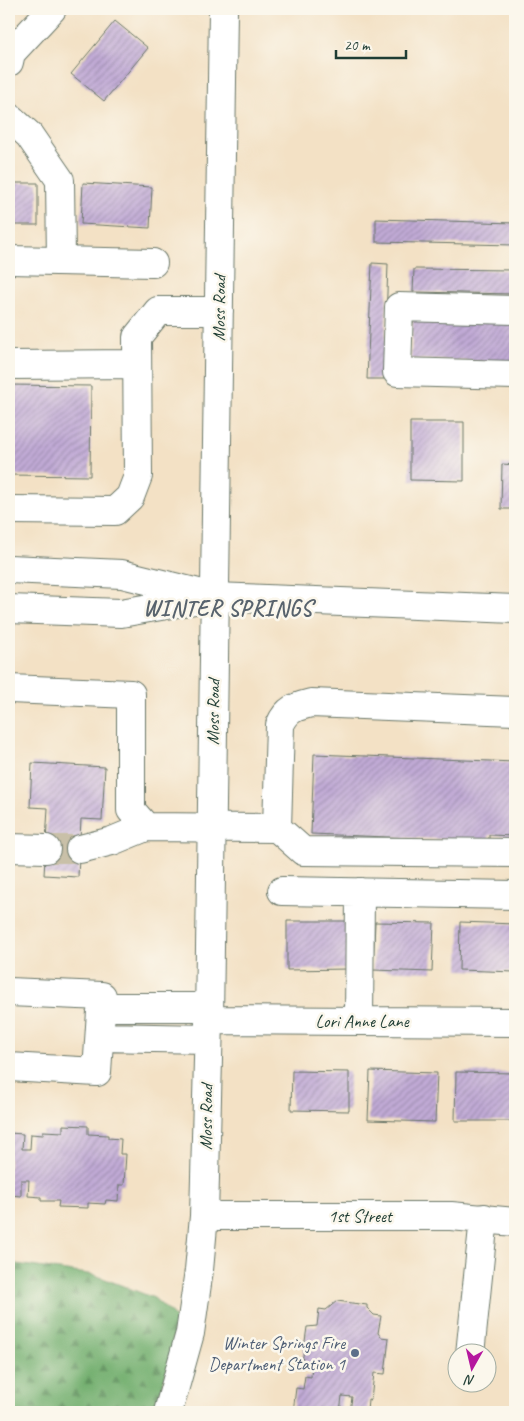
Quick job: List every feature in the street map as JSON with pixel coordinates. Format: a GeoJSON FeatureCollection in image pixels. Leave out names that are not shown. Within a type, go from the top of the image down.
{"type":"FeatureCollection","features":[{"type":"Feature","properties":{"kind":"street"},"geometry":{"type":"LineString","coordinates":[[9,62],[11,53],[52,9]]}},
{"type":"Feature","properties":{"kind":"street","name":"Moss Road"},"geometry":{"type":"LineString","coordinates":[[168,1412],[190,1333],[204,1216],[209,1022],[223,9]]}},
{"type":"Feature","properties":{"kind":"street"},"geometry":{"type":"LineString","coordinates":[[9,117],[29,135],[60,180],[61,261]]}},
{"type":"Feature","properties":{"kind":"street"},"geometry":{"type":"LineString","coordinates":[[9,260],[153,263]]}},
{"type":"Feature","properties":{"kind":"street"},"geometry":{"type":"LineString","coordinates":[[515,310],[399,308],[397,372],[515,375]]}},
{"type":"Feature","properties":{"kind":"street"},"geometry":{"type":"LineString","coordinates":[[9,510],[115,511],[130,497],[138,476],[137,337],[158,311],[219,311]]}},
{"type":"Feature","properties":{"kind":"street"},"geometry":{"type":"LineString","coordinates":[[9,365],[137,364]]}},
{"type":"Feature","properties":{"kind":"street"},"geometry":{"type":"LineString","coordinates":[[9,569],[122,574],[215,597],[515,609]]}},
{"type":"Feature","properties":{"kind":"street"},"geometry":{"type":"LineString","coordinates":[[9,609],[121,613],[215,597]]}},
{"type":"Feature","properties":{"kind":"street"},"geometry":{"type":"LineString","coordinates":[[9,688],[131,694],[131,810],[146,827]]}},
{"type":"Feature","properties":{"kind":"street"},"geometry":{"type":"LineString","coordinates":[[276,828],[280,725],[284,714],[294,707],[311,704],[515,711]]}},
{"type":"Feature","properties":{"kind":"street"},"geometry":{"type":"LineString","coordinates":[[80,849],[112,841],[146,827],[276,828],[303,851],[515,853]]}},
{"type":"Feature","properties":{"kind":"street"},"geometry":{"type":"LineString","coordinates":[[9,848],[46,849]]}},
{"type":"Feature","properties":{"kind":"street"},"geometry":{"type":"LineString","coordinates":[[282,891],[515,895]]}},
{"type":"Feature","properties":{"kind":"street"},"geometry":{"type":"LineString","coordinates":[[359,1021],[360,892]]}},
{"type":"Feature","properties":{"kind":"street"},"geometry":{"type":"LineString","coordinates":[[9,992],[102,996],[97,1072],[9,1067]]}},
{"type":"Feature","properties":{"kind":"street"},"geometry":{"type":"LineString","coordinates":[[102,1007],[209,1022]]}},
{"type":"Feature","properties":{"kind":"street"},"geometry":{"type":"LineString","coordinates":[[100,1037],[209,1022]]}},
{"type":"Feature","properties":{"kind":"street","name":"Lori Anne Lane"},"geometry":{"type":"LineString","coordinates":[[209,1022],[515,1022]]}},
{"type":"Feature","properties":{"kind":"street","name":"1st Street"},"geometry":{"type":"LineString","coordinates":[[204,1216],[451,1216],[515,1222]]}},
{"type":"Feature","properties":{"kind":"street"},"geometry":{"type":"LineString","coordinates":[[471,1344],[484,1218]]}},
{"type":"Feature","properties":{"kind":"green space"},"geometry":{"type":"Polygon","coordinates":[[[9,1263],[95,1275],[154,1298],[175,1317],[171,1357],[154,1412],[9,1412],[9,1263]]]}},
{"type":"Feature","properties":{"kind":"building"},"geometry":{"type":"Polygon","coordinates":[[[115,21],[148,48],[104,101],[71,74],[115,21]]]}},
{"type":"Feature","properties":{"kind":"building"},"geometry":{"type":"Polygon","coordinates":[[[9,183],[38,183],[38,225],[9,225],[9,183]]]}},
{"type":"Feature","properties":{"kind":"building"},"geometry":{"type":"Polygon","coordinates":[[[83,183],[152,187],[150,228],[81,224],[83,183]]]}},
{"type":"Feature","properties":{"kind":"building"},"geometry":{"type":"Polygon","coordinates":[[[376,219],[515,223],[515,245],[376,242],[376,219]]]}},
{"type":"Feature","properties":{"kind":"building"},"geometry":{"type":"Polygon","coordinates":[[[372,263],[388,264],[384,379],[367,379],[372,263]]]}},
{"type":"Feature","properties":{"kind":"building"},"geometry":{"type":"Polygon","coordinates":[[[414,269],[515,270],[515,294],[413,292],[414,269]]]}},
{"type":"Feature","properties":{"kind":"building"},"geometry":{"type":"Polygon","coordinates":[[[413,315],[515,319],[515,363],[411,359],[413,315]]]}},
{"type":"Feature","properties":{"kind":"building"},"geometry":{"type":"Polygon","coordinates":[[[9,385],[91,386],[90,476],[9,475],[9,385]]]}},
{"type":"Feature","properties":{"kind":"building"},"geometry":{"type":"Polygon","coordinates":[[[410,422],[464,422],[464,481],[410,480],[410,422]]]}},
{"type":"Feature","properties":{"kind":"building"},"geometry":{"type":"Polygon","coordinates":[[[502,464],[515,465],[515,509],[501,509],[502,464]]]}},
{"type":"Feature","properties":{"kind":"building"},"geometry":{"type":"Polygon","coordinates":[[[314,754],[515,762],[515,836],[489,835],[489,841],[311,834],[314,754]]]}},
{"type":"Feature","properties":{"kind":"building"},"geometry":{"type":"Polygon","coordinates":[[[32,763],[105,767],[102,820],[81,819],[78,877],[44,875],[48,808],[30,807],[32,763]]]}},
{"type":"Feature","properties":{"kind":"building"},"geometry":{"type":"Polygon","coordinates":[[[287,921],[347,921],[348,969],[287,970],[287,921]]]}},
{"type":"Feature","properties":{"kind":"building"},"geometry":{"type":"Polygon","coordinates":[[[375,922],[434,923],[432,972],[373,970],[375,922]]]}},
{"type":"Feature","properties":{"kind":"building"},"geometry":{"type":"Polygon","coordinates":[[[460,922],[515,924],[515,972],[459,970],[460,922]]]}},
{"type":"Feature","properties":{"kind":"building"},"geometry":{"type":"Polygon","coordinates":[[[292,1071],[349,1072],[349,1111],[291,1110],[292,1071]]]}},
{"type":"Feature","properties":{"kind":"building"},"geometry":{"type":"Polygon","coordinates":[[[370,1071],[437,1073],[435,1122],[368,1120],[370,1071]]]}},
{"type":"Feature","properties":{"kind":"building"},"geometry":{"type":"Polygon","coordinates":[[[456,1072],[515,1073],[515,1121],[455,1121],[456,1072]]]}},
{"type":"Feature","properties":{"kind":"building"},"geometry":{"type":"Polygon","coordinates":[[[63,1125],[88,1126],[88,1134],[108,1135],[108,1138],[121,1139],[120,1154],[126,1154],[124,1185],[119,1185],[118,1201],[106,1200],[105,1204],[88,1203],[88,1208],[58,1207],[59,1201],[41,1201],[41,1197],[28,1196],[29,1180],[21,1180],[21,1196],[9,1195],[9,1133],[23,1134],[22,1149],[30,1149],[31,1134],[43,1135],[43,1131],[63,1132],[63,1125]]]}},
{"type":"Feature","properties":{"kind":"building"},"geometry":{"type":"Polygon","coordinates":[[[337,1301],[367,1305],[367,1308],[374,1315],[381,1316],[378,1333],[381,1337],[389,1338],[385,1374],[374,1373],[371,1400],[368,1399],[367,1412],[350,1412],[352,1397],[342,1396],[340,1412],[293,1412],[296,1388],[303,1389],[305,1376],[311,1377],[312,1364],[302,1363],[307,1327],[317,1326],[319,1309],[326,1310],[337,1301]]]}},
{"type":"Feature","properties":{"kind":"tunnel"},"geometry":{"type":"LineString","coordinates":[[46,849],[80,849]]}},
{"type":"Feature","properties":{"kind":"place","name":"Winter Springs Fire Department Station 1"},"geometry":{"type":"Point","coordinates":[355,1353]}},
{"type":"Feature","properties":{"kind":"district","name":"WINTER SPRINGS"},"geometry":{"type":"Point","coordinates":[228,609]}}]}
